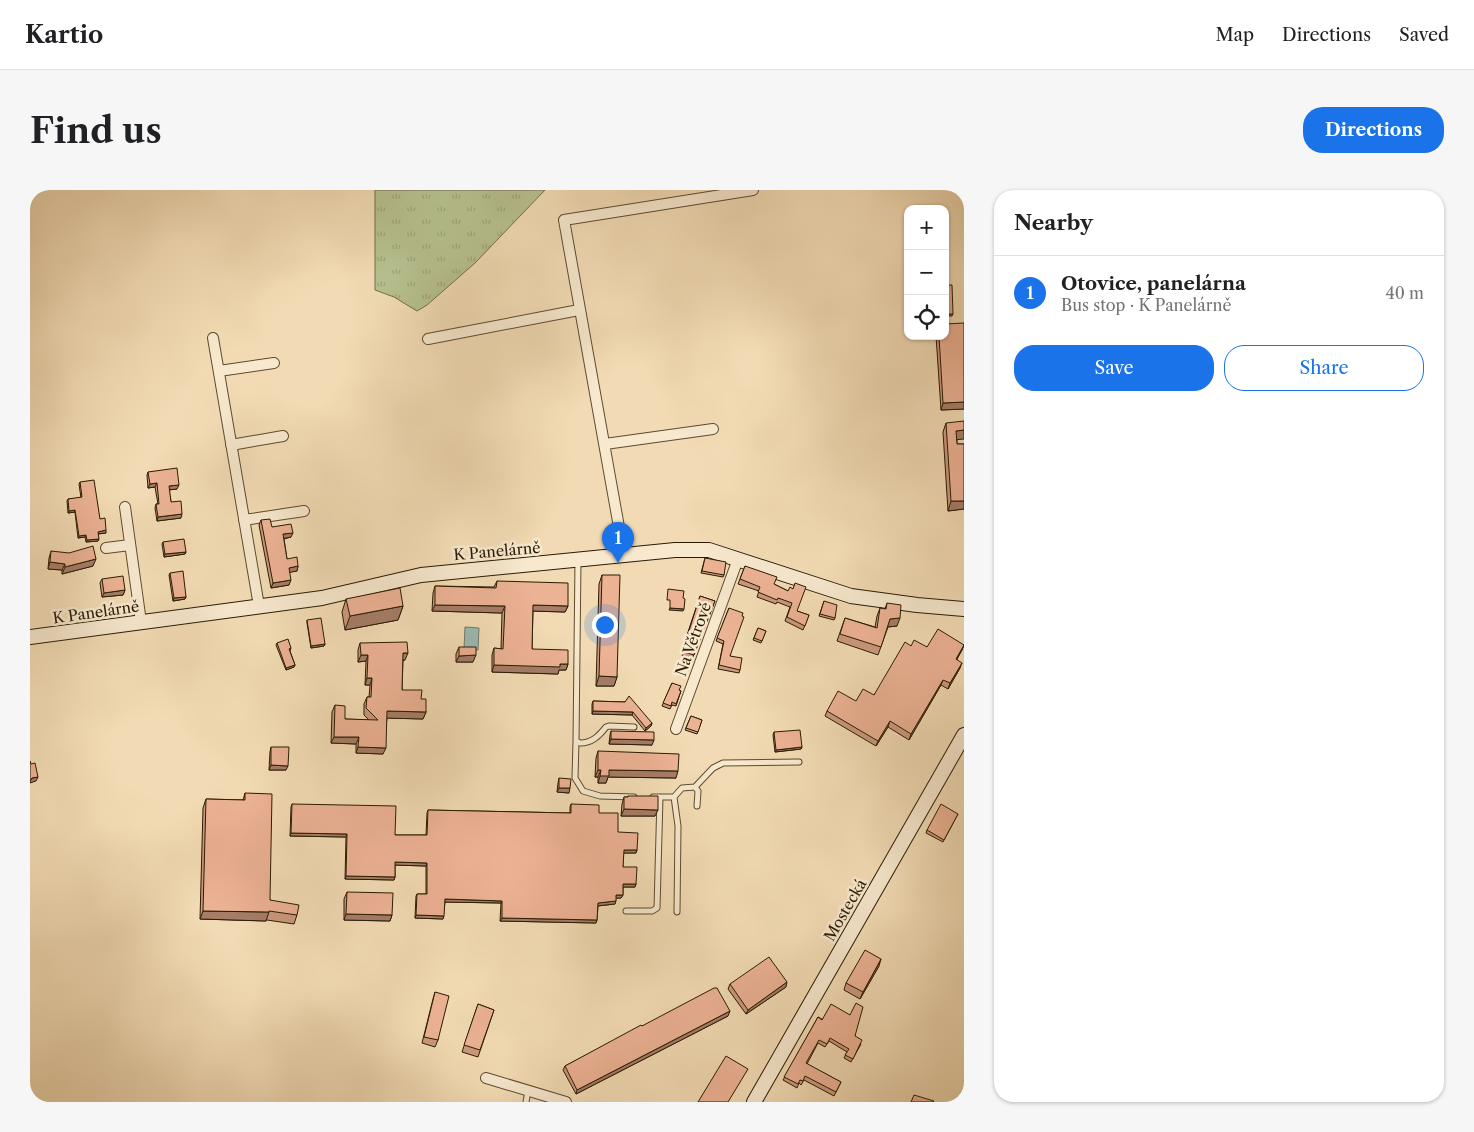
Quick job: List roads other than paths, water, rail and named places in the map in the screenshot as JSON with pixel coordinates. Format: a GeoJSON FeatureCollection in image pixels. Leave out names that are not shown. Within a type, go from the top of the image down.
{"type":"FeatureCollection","features":[{"type":"Feature","properties":{"kind":"street"},"geometry":{"type":"LineString","coordinates":[[624,555],[564,220],[753,190]]}},
{"type":"Feature","properties":{"kind":"street"},"geometry":{"type":"LineString","coordinates":[[428,339],[579,310]]}},
{"type":"Feature","properties":{"kind":"street"},"geometry":{"type":"LineString","coordinates":[[213,338],[259,606]]}},
{"type":"Feature","properties":{"kind":"street"},"geometry":{"type":"LineString","coordinates":[[219,371],[274,363]]}},
{"type":"Feature","properties":{"kind":"street"},"geometry":{"type":"LineString","coordinates":[[605,444],[713,429]]}},
{"type":"Feature","properties":{"kind":"street"},"geometry":{"type":"LineString","coordinates":[[231,444],[283,436]]}},
{"type":"Feature","properties":{"kind":"street"},"geometry":{"type":"LineString","coordinates":[[125,507],[141,622]]}},
{"type":"Feature","properties":{"kind":"street"},"geometry":{"type":"LineString","coordinates":[[244,520],[304,511]]}},
{"type":"Feature","properties":{"kind":"street"},"geometry":{"type":"LineString","coordinates":[[106,548],[130,545]]}},
{"type":"Feature","properties":{"kind":"street","name":"K Panelárně"},"geometry":{"type":"LineString","coordinates":[[30,637],[322,598],[421,575],[675,550],[709,550],[851,596],[964,608]]}},
{"type":"Feature","properties":{"kind":"street","name":"Na Větrově"},"geometry":{"type":"LineString","coordinates":[[676,729],[738,559]]}},
{"type":"Feature","properties":{"kind":"street","name":"Mostecká"},"geometry":{"type":"LineString","coordinates":[[754,1102],[964,734]]}},
{"type":"Feature","properties":{"kind":"street"},"geometry":{"type":"LineString","coordinates":[[486,1078],[566,1102]]}},
{"type":"Feature","properties":{"kind":"lane"},"geometry":{"type":"LineString","coordinates":[[578,560],[575,778],[583,790],[600,796],[640,797]]}},
{"type":"Feature","properties":{"kind":"lane"},"geometry":{"type":"LineString","coordinates":[[576,740],[580,743],[591,741],[602,734],[606,727],[609,726],[634,727]]}},
{"type":"Feature","properties":{"kind":"lane"},"geometry":{"type":"LineString","coordinates":[[650,797],[674,797],[682,788],[695,787],[713,768],[722,763],[799,762]]}},
{"type":"Feature","properties":{"kind":"lane"},"geometry":{"type":"LineString","coordinates":[[695,787],[698,791],[697,806]]}},
{"type":"Feature","properties":{"kind":"lane"},"geometry":{"type":"LineString","coordinates":[[626,911],[652,911],[657,908],[660,797]]}},
{"type":"Feature","properties":{"kind":"lane"},"geometry":{"type":"LineString","coordinates":[[674,797],[678,826],[677,912]]}},
{"type":"Feature","properties":{"kind":"lane"},"geometry":{"type":"LineString","coordinates":[[526,1102],[528,1091]]}},
{"type":"Feature","properties":{"kind":"water"},"geometry":{"type":"Polygon","coordinates":[[[465,627],[479,628],[478,650],[464,649],[465,627]]]}},
{"type":"Feature","properties":{"kind":"place","name":"Otovice, panelárna"},"geometry":{"type":"Point","coordinates":[618,563]}}]}
